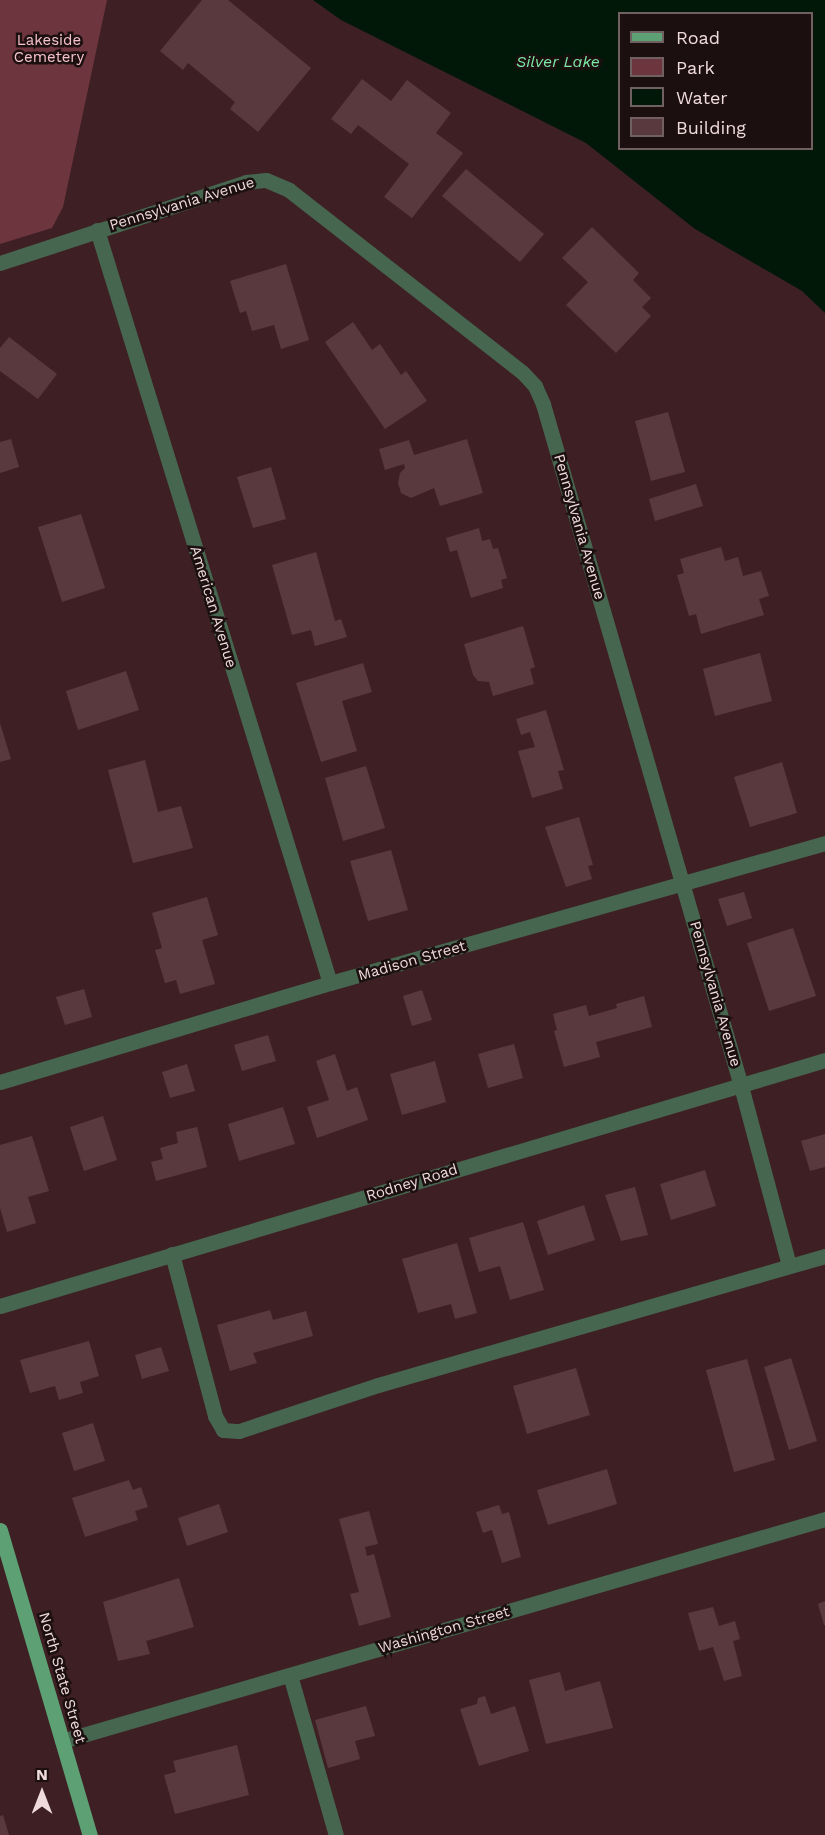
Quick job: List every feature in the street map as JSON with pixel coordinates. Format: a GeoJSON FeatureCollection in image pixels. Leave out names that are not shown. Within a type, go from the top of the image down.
{"type":"FeatureCollection","features":[{"type":"Feature","properties":{"kind":"main road","name":"North State Street"},"geometry":{"type":"LineString","coordinates":[[0,1530],[90,1835]]}},
{"type":"Feature","properties":{"kind":"street","name":"Pennsylvania Avenue"},"geometry":{"type":"LineString","coordinates":[[0,263],[246,182],[266,180],[278,183],[524,373],[535,386],[543,404],[683,885],[741,1086],[789,1265]]}},
{"type":"Feature","properties":{"kind":"street","name":"American Avenue"},"geometry":{"type":"LineString","coordinates":[[97,230],[330,983]]}},
{"type":"Feature","properties":{"kind":"street","name":"Madison Street"},"geometry":{"type":"LineString","coordinates":[[0,1082],[330,983],[825,843]]}},
{"type":"Feature","properties":{"kind":"street","name":"Rodney Road"},"geometry":{"type":"LineString","coordinates":[[0,1306],[825,1060]]}},
{"type":"Feature","properties":{"kind":"street"},"geometry":{"type":"LineString","coordinates":[[172,1254],[215,1416],[223,1430],[239,1431],[378,1384],[825,1256]]}},
{"type":"Feature","properties":{"kind":"street","name":"Washington Street"},"geometry":{"type":"LineString","coordinates":[[62,1741],[825,1519]]}},
{"type":"Feature","properties":{"kind":"street"},"geometry":{"type":"LineString","coordinates":[[290,1675],[336,1835]]}},
{"type":"Feature","properties":{"kind":"green space","name":"Lakeside Cemetery"},"geometry":{"type":"Polygon","coordinates":[[[0,0],[107,0],[63,207],[52,228],[0,244],[0,0]]]}},
{"type":"Feature","properties":{"kind":"water","name":"Silver Lake"},"geometry":{"type":"Polygon","coordinates":[[[313,0],[825,0],[825,313],[802,291],[695,229],[586,143],[341,20],[313,0]]]}},
{"type":"Feature","properties":{"kind":"building"},"geometry":{"type":"Polygon","coordinates":[[[202,0],[228,0],[311,68],[258,132],[230,109],[235,102],[188,63],[183,70],[160,51],[202,0]]]}},
{"type":"Feature","properties":{"kind":"building"},"geometry":{"type":"Polygon","coordinates":[[[362,79],[391,101],[407,80],[451,113],[436,133],[463,153],[412,218],[384,197],[409,164],[358,125],[351,134],[331,119],[362,79]]]}},
{"type":"Feature","properties":{"kind":"building"},"geometry":{"type":"Polygon","coordinates":[[[466,169],[544,234],[520,262],[442,196],[466,169]]]}},
{"type":"Feature","properties":{"kind":"building"},"geometry":{"type":"Polygon","coordinates":[[[592,227],[639,273],[633,280],[651,298],[642,307],[651,316],[616,353],[566,305],[588,282],[562,258],[592,227]]]}},
{"type":"Feature","properties":{"kind":"building"},"geometry":{"type":"Polygon","coordinates":[[[286,264],[309,340],[281,349],[274,325],[252,331],[246,311],[240,313],[230,281],[286,264]]]}},
{"type":"Feature","properties":{"kind":"building"},"geometry":{"type":"Polygon","coordinates":[[[353,322],[372,350],[380,344],[401,375],[406,371],[427,401],[385,429],[325,342],[353,322]]]}},
{"type":"Feature","properties":{"kind":"building"},"geometry":{"type":"Polygon","coordinates":[[[9,337],[57,374],[38,399],[0,371],[0,348],[9,337]]]}},
{"type":"Feature","properties":{"kind":"building"},"geometry":{"type":"Polygon","coordinates":[[[668,412],[685,472],[651,481],[635,421],[668,412]]]}},
{"type":"Feature","properties":{"kind":"building"},"geometry":{"type":"Polygon","coordinates":[[[11,439],[19,467],[0,473],[0,442],[11,439]]]}},
{"type":"Feature","properties":{"kind":"building"},"geometry":{"type":"Polygon","coordinates":[[[467,439],[483,493],[440,506],[434,488],[411,498],[401,493],[398,483],[400,473],[405,468],[404,464],[385,470],[379,449],[409,440],[414,455],[467,439]]]}},
{"type":"Feature","properties":{"kind":"building"},"geometry":{"type":"Polygon","coordinates":[[[271,467],[286,519],[253,528],[237,477],[271,467]]]}},
{"type":"Feature","properties":{"kind":"building"},"geometry":{"type":"Polygon","coordinates":[[[696,484],[703,506],[655,521],[649,499],[696,484]]]}},
{"type":"Feature","properties":{"kind":"building"},"geometry":{"type":"Polygon","coordinates":[[[81,514],[105,588],[62,602],[38,527],[81,514]]]}},
{"type":"Feature","properties":{"kind":"building"},"geometry":{"type":"Polygon","coordinates":[[[479,528],[482,541],[490,539],[493,549],[498,548],[507,578],[501,580],[503,588],[471,598],[457,550],[450,552],[446,538],[479,528]]]}},
{"type":"Feature","properties":{"kind":"building"},"geometry":{"type":"Polygon","coordinates":[[[721,547],[725,561],[738,557],[743,576],[761,571],[769,596],[759,599],[764,615],[701,634],[696,614],[689,616],[677,575],[684,573],[680,559],[721,547]]]}},
{"type":"Feature","properties":{"kind":"building"},"geometry":{"type":"Polygon","coordinates":[[[316,552],[335,621],[341,619],[347,637],[315,646],[311,630],[292,635],[272,565],[316,552]]]}},
{"type":"Feature","properties":{"kind":"building"},"geometry":{"type":"Polygon","coordinates":[[[523,626],[535,667],[530,669],[534,684],[493,696],[489,682],[478,681],[473,675],[464,644],[523,626]]]}},
{"type":"Feature","properties":{"kind":"building"},"geometry":{"type":"Polygon","coordinates":[[[760,653],[772,701],[715,716],[703,669],[760,653]]]}},
{"type":"Feature","properties":{"kind":"building"},"geometry":{"type":"Polygon","coordinates":[[[363,663],[372,692],[342,701],[357,751],[321,762],[296,683],[363,663]]]}},
{"type":"Feature","properties":{"kind":"building"},"geometry":{"type":"Polygon","coordinates":[[[126,671],[139,710],[78,730],[66,691],[126,671]]]}},
{"type":"Feature","properties":{"kind":"building"},"geometry":{"type":"Polygon","coordinates":[[[546,710],[564,770],[558,771],[563,789],[532,798],[518,751],[535,747],[530,732],[521,735],[516,719],[546,710]]]}},
{"type":"Feature","properties":{"kind":"building"},"geometry":{"type":"Polygon","coordinates":[[[0,723],[11,759],[0,762],[0,723]]]}},
{"type":"Feature","properties":{"kind":"building"},"geometry":{"type":"Polygon","coordinates":[[[145,760],[158,812],[181,806],[193,848],[133,863],[108,770],[145,760]]]}},
{"type":"Feature","properties":{"kind":"building"},"geometry":{"type":"Polygon","coordinates":[[[782,762],[797,813],[750,827],[734,777],[782,762]]]}},
{"type":"Feature","properties":{"kind":"building"},"geometry":{"type":"Polygon","coordinates":[[[366,766],[385,828],[343,841],[325,778],[366,766]]]}},
{"type":"Feature","properties":{"kind":"building"},"geometry":{"type":"Polygon","coordinates":[[[579,817],[593,865],[588,866],[592,879],[566,887],[545,827],[579,817]]]}},
{"type":"Feature","properties":{"kind":"building"},"geometry":{"type":"Polygon","coordinates":[[[391,850],[408,910],[368,921],[350,861],[391,850]]]}},
{"type":"Feature","properties":{"kind":"building"},"geometry":{"type":"Polygon","coordinates":[[[744,892],[752,918],[727,926],[718,899],[744,892]]]}},
{"type":"Feature","properties":{"kind":"building"},"geometry":{"type":"Polygon","coordinates":[[[207,897],[218,935],[202,940],[215,984],[180,994],[176,980],[165,983],[155,950],[162,948],[152,913],[207,897]]]}},
{"type":"Feature","properties":{"kind":"building"},"geometry":{"type":"Polygon","coordinates":[[[793,928],[816,996],[769,1011],[747,943],[793,928]]]}},
{"type":"Feature","properties":{"kind":"building"},"geometry":{"type":"Polygon","coordinates":[[[84,989],[92,1017],[65,1025],[56,997],[84,989]]]}},
{"type":"Feature","properties":{"kind":"building"},"geometry":{"type":"Polygon","coordinates":[[[422,990],[432,1020],[412,1026],[403,996],[422,990]]]}},
{"type":"Feature","properties":{"kind":"building"},"geometry":{"type":"Polygon","coordinates":[[[644,996],[652,1027],[596,1042],[600,1057],[564,1067],[554,1031],[557,1030],[553,1014],[586,1005],[589,1016],[617,1008],[616,1004],[644,996]]]}},
{"type":"Feature","properties":{"kind":"building"},"geometry":{"type":"Polygon","coordinates":[[[268,1035],[276,1061],[242,1071],[234,1045],[268,1035]]]}},
{"type":"Feature","properties":{"kind":"building"},"geometry":{"type":"Polygon","coordinates":[[[514,1044],[523,1078],[488,1088],[478,1054],[514,1044]]]}},
{"type":"Feature","properties":{"kind":"building"},"geometry":{"type":"Polygon","coordinates":[[[335,1054],[347,1091],[357,1087],[368,1120],[317,1138],[307,1107],[329,1100],[316,1061],[335,1054]]]}},
{"type":"Feature","properties":{"kind":"building"},"geometry":{"type":"Polygon","coordinates":[[[435,1061],[446,1102],[402,1115],[390,1074],[435,1061]]]}},
{"type":"Feature","properties":{"kind":"building"},"geometry":{"type":"Polygon","coordinates":[[[187,1064],[195,1091],[170,1098],[162,1072],[187,1064]]]}},
{"type":"Feature","properties":{"kind":"building"},"geometry":{"type":"Polygon","coordinates":[[[283,1107],[295,1144],[239,1161],[228,1124],[283,1107]]]}},
{"type":"Feature","properties":{"kind":"building"},"geometry":{"type":"Polygon","coordinates":[[[103,1116],[117,1160],[84,1171],[70,1127],[103,1116]]]}},
{"type":"Feature","properties":{"kind":"building"},"geometry":{"type":"Polygon","coordinates":[[[197,1127],[207,1167],[156,1181],[151,1162],[163,1159],[160,1148],[178,1143],[176,1132],[197,1127]]]}},
{"type":"Feature","properties":{"kind":"building"},"geometry":{"type":"Polygon","coordinates":[[[825,1134],[825,1167],[810,1171],[801,1141],[825,1134]]]}},
{"type":"Feature","properties":{"kind":"building"},"geometry":{"type":"Polygon","coordinates":[[[32,1136],[49,1191],[28,1197],[36,1223],[7,1232],[0,1208],[0,1145],[32,1136]]]}},
{"type":"Feature","properties":{"kind":"building"},"geometry":{"type":"Polygon","coordinates":[[[705,1170],[716,1206],[671,1220],[660,1184],[705,1170]]]}},
{"type":"Feature","properties":{"kind":"building"},"geometry":{"type":"Polygon","coordinates":[[[635,1187],[648,1235],[621,1241],[605,1195],[635,1187]]]}},
{"type":"Feature","properties":{"kind":"building"},"geometry":{"type":"Polygon","coordinates":[[[584,1205],[595,1240],[548,1255],[537,1221],[584,1205]]]}},
{"type":"Feature","properties":{"kind":"building"},"geometry":{"type":"Polygon","coordinates":[[[523,1222],[544,1290],[510,1300],[500,1266],[479,1272],[469,1238],[523,1222]]]}},
{"type":"Feature","properties":{"kind":"building"},"geometry":{"type":"Polygon","coordinates":[[[457,1243],[477,1313],[455,1319],[451,1304],[418,1313],[402,1259],[457,1243]]]}},
{"type":"Feature","properties":{"kind":"building"},"geometry":{"type":"Polygon","coordinates":[[[270,1310],[273,1320],[306,1311],[313,1336],[253,1353],[257,1363],[230,1371],[217,1325],[270,1310]]]}},
{"type":"Feature","properties":{"kind":"building"},"geometry":{"type":"Polygon","coordinates":[[[89,1341],[99,1376],[80,1382],[83,1393],[59,1400],[55,1386],[30,1393],[20,1360],[89,1341]]]}},
{"type":"Feature","properties":{"kind":"building"},"geometry":{"type":"Polygon","coordinates":[[[161,1347],[169,1371],[142,1379],[135,1355],[161,1347]]]}},
{"type":"Feature","properties":{"kind":"building"},"geometry":{"type":"Polygon","coordinates":[[[791,1358],[817,1441],[789,1450],[764,1367],[791,1358]]]}},
{"type":"Feature","properties":{"kind":"building"},"geometry":{"type":"Polygon","coordinates":[[[747,1359],[775,1460],[734,1472],[706,1370],[747,1359]]]}},
{"type":"Feature","properties":{"kind":"building"},"geometry":{"type":"Polygon","coordinates":[[[576,1368],[590,1415],[527,1434],[513,1386],[576,1368]]]}},
{"type":"Feature","properties":{"kind":"building"},"geometry":{"type":"Polygon","coordinates":[[[93,1423],[105,1461],[74,1471],[62,1433],[93,1423]]]}},
{"type":"Feature","properties":{"kind":"building"},"geometry":{"type":"Polygon","coordinates":[[[607,1469],[617,1504],[548,1525],[537,1490],[607,1469]]]}},
{"type":"Feature","properties":{"kind":"building"},"geometry":{"type":"Polygon","coordinates":[[[129,1480],[133,1490],[141,1487],[148,1507],[135,1511],[138,1520],[85,1537],[72,1498],[129,1480]]]}},
{"type":"Feature","properties":{"kind":"building"},"geometry":{"type":"Polygon","coordinates":[[[219,1504],[228,1532],[187,1546],[178,1518],[219,1504]]]}},
{"type":"Feature","properties":{"kind":"building"},"geometry":{"type":"Polygon","coordinates":[[[499,1505],[502,1514],[509,1512],[521,1557],[502,1563],[492,1530],[483,1533],[476,1512],[499,1505]]]}},
{"type":"Feature","properties":{"kind":"building"},"geometry":{"type":"Polygon","coordinates":[[[369,1511],[378,1544],[365,1547],[367,1556],[374,1554],[391,1617],[359,1626],[350,1594],[359,1592],[339,1519],[369,1511]]]}},
{"type":"Feature","properties":{"kind":"building"},"geometry":{"type":"Polygon","coordinates":[[[179,1578],[194,1627],[146,1641],[150,1654],[118,1661],[103,1602],[179,1578]]]}},
{"type":"Feature","properties":{"kind":"building"},"geometry":{"type":"Polygon","coordinates":[[[825,1601],[825,1625],[824,1625],[818,1604],[825,1601]]]}},
{"type":"Feature","properties":{"kind":"building"},"geometry":{"type":"Polygon","coordinates":[[[713,1607],[719,1626],[735,1621],[740,1639],[733,1641],[742,1676],[724,1681],[713,1647],[699,1651],[688,1613],[713,1607]]]}},
{"type":"Feature","properties":{"kind":"building"},"geometry":{"type":"Polygon","coordinates":[[[560,1672],[565,1691],[600,1681],[613,1728],[546,1744],[529,1680],[560,1672]]]}},
{"type":"Feature","properties":{"kind":"building"},"geometry":{"type":"Polygon","coordinates":[[[485,1696],[491,1714],[515,1706],[529,1751],[479,1766],[460,1709],[477,1704],[478,1698],[485,1696]]]}},
{"type":"Feature","properties":{"kind":"building"},"geometry":{"type":"Polygon","coordinates":[[[366,1706],[375,1736],[355,1741],[360,1759],[328,1768],[315,1720],[366,1706]]]}},
{"type":"Feature","properties":{"kind":"building"},"geometry":{"type":"Polygon","coordinates":[[[237,1745],[249,1795],[175,1814],[164,1775],[176,1772],[173,1761],[237,1745]]]}},
{"type":"Feature","properties":{"kind":"building"},"geometry":{"type":"Polygon","coordinates":[[[3,1815],[9,1835],[0,1835],[0,1816],[3,1815]]]}}]}
